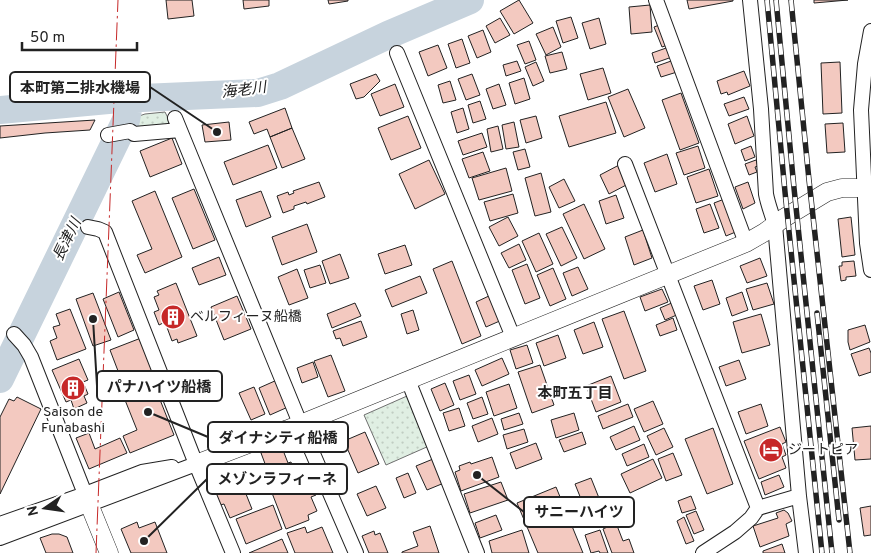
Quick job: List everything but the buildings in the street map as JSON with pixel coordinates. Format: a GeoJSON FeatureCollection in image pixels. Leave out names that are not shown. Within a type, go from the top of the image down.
{"type":"FeatureCollection","features":[{"type":"Feature","properties":{"kind":"street"},"geometry":{"type":"LineString","coordinates":[[656,0],[746,242]]}},
{"type":"Feature","properties":{"kind":"street"},"geometry":{"type":"LineString","coordinates":[[750,0],[761,109],[766,194],[775,225],[799,496],[806,553]]}},
{"type":"Feature","properties":{"kind":"street"},"geometry":{"type":"LineString","coordinates":[[871,32],[865,64],[861,110],[864,188],[871,270]]}},
{"type":"Feature","properties":{"kind":"street"},"geometry":{"type":"LineString","coordinates":[[397,53],[513,337]]}},
{"type":"Feature","properties":{"kind":"street"},"geometry":{"type":"LineString","coordinates":[[110,134],[130,131],[134,134],[177,124],[300,424],[356,553]]}},
{"type":"Feature","properties":{"kind":"street"},"geometry":{"type":"LineString","coordinates":[[625,164],[758,508]]}},
{"type":"Feature","properties":{"kind":"street"},"geometry":{"type":"LineString","coordinates":[[0,524],[87,499],[196,464],[300,424],[746,242],[766,232],[784,218],[827,192],[842,188],[864,188]]}},
{"type":"Feature","properties":{"kind":"street"},"geometry":{"type":"LineString","coordinates":[[88,227],[105,232],[232,553]]}},
{"type":"Feature","properties":{"kind":"street"},"geometry":{"type":"LineString","coordinates":[[14,334],[24,345],[31,357],[109,553]]}},
{"type":"Feature","properties":{"kind":"street"},"geometry":{"type":"LineString","coordinates":[[408,380],[477,553]]}},
{"type":"Feature","properties":{"kind":"street"},"geometry":{"type":"LineString","coordinates":[[711,551],[751,518],[758,508],[799,496]]}},
{"type":"Feature","properties":{"kind":"street"},"geometry":{"type":"LineString","coordinates":[[0,538],[87,499]]}},
{"type":"Feature","properties":{"kind":"green space"},"geometry":{"type":"Polygon","coordinates":[[[165,112],[169,127],[142,130],[134,124],[136,117],[165,112]]]}},
{"type":"Feature","properties":{"kind":"green space"},"geometry":{"type":"Polygon","coordinates":[[[407,396],[429,446],[386,465],[364,415],[407,396]]]}},
{"type":"Feature","properties":{"kind":"waterway","name":"海老川"},"geometry":{"type":"LineString","coordinates":[[0,110],[119,99],[258,93],[280,86],[388,35],[470,0]]}},
{"type":"Feature","properties":{"kind":"waterway","name":"長津川"},"geometry":{"type":"LineString","coordinates":[[0,379],[126,120],[130,99]]}},
{"type":"Feature","properties":{"kind":"railway"},"geometry":{"type":"LineString","coordinates":[[767,0],[822,553]]}},
{"type":"Feature","properties":{"kind":"railway"},"geometry":{"type":"LineString","coordinates":[[776,0],[832,553]]}},
{"type":"Feature","properties":{"kind":"railway"},"geometry":{"type":"LineString","coordinates":[[791,0],[850,553]]}},
{"type":"Feature","properties":{"kind":"railway"},"geometry":{"type":"LineString","coordinates":[[817,313],[839,520]]}},
{"type":"Feature","properties":{"kind":"power"},"geometry":{"type":"LineString","coordinates":[[96,553],[118,0]]}},
{"type":"Feature","properties":{"kind":"place","name":"本町第二排水機場"},"geometry":{"type":"Point","coordinates":[217,132]}},
{"type":"Feature","properties":{"kind":"place","name":"ベルフィーヌ船橋"},"geometry":{"type":"Point","coordinates":[173,317]}},
{"type":"Feature","properties":{"kind":"place","name":"パナハイツ船橋"},"geometry":{"type":"Point","coordinates":[93,319]}},
{"type":"Feature","properties":{"kind":"place","name":"Saison de Funabashi"},"geometry":{"type":"Point","coordinates":[73,388]}},
{"type":"Feature","properties":{"kind":"place","name":"ダイナシティ船橋"},"geometry":{"type":"Point","coordinates":[148,412]}},
{"type":"Feature","properties":{"kind":"place","name":"ジートピア"},"geometry":{"type":"Point","coordinates":[771,450]}},
{"type":"Feature","properties":{"kind":"place","name":"サニーハイツ"},"geometry":{"type":"Point","coordinates":[477,475]}},
{"type":"Feature","properties":{"kind":"place","name":"メゾンラフィーネ"},"geometry":{"type":"Point","coordinates":[144,541]}},
{"type":"Feature","properties":{"kind":"district","name":"本町五丁目"},"geometry":{"type":"Point","coordinates":[575,394]}}]}
